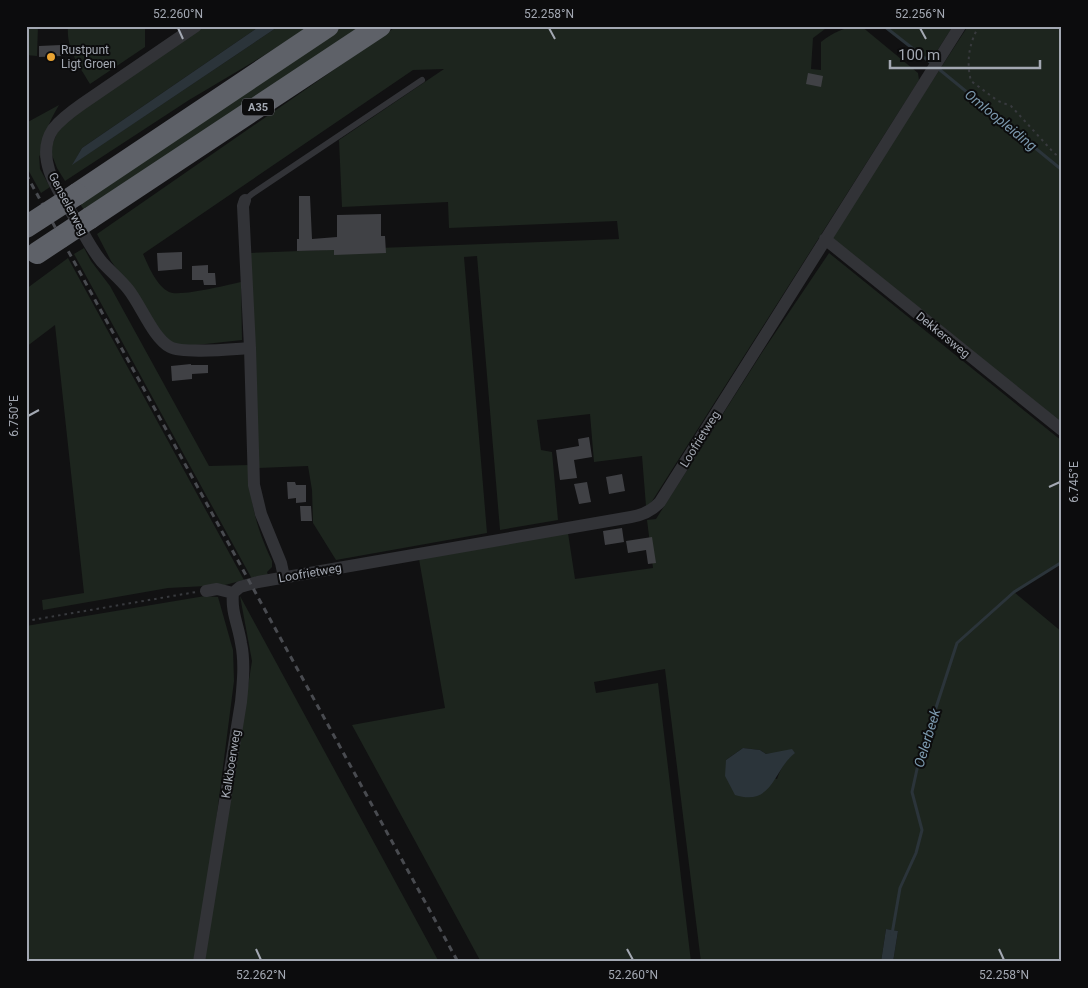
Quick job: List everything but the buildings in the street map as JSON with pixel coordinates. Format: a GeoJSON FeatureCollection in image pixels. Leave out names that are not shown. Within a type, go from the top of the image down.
{"type":"FeatureCollection","features":[{"type":"Feature","properties":{"kind":"highway","name":"A35"},"geometry":{"type":"LineString","coordinates":[[26,227],[328,26]]}},
{"type":"Feature","properties":{"kind":"highway","name":"A35"},"geometry":{"type":"LineString","coordinates":[[32,257],[380,26]]}},
{"type":"Feature","properties":{"kind":"street","name":"Genselerweg"},"geometry":{"type":"LineString","coordinates":[[196,26],[64,118],[53,130],[47,151],[48,163],[52,179],[91,246],[128,289],[163,342],[172,348],[186,350],[250,348]]}},
{"type":"Feature","properties":{"kind":"street","name":"Loofrietweg"},"geometry":{"type":"LineString","coordinates":[[233,593],[240,587],[258,582],[631,518],[650,511],[660,502],[960,26]]}},
{"type":"Feature","properties":{"kind":"street"},"geometry":{"type":"LineString","coordinates":[[245,200],[243,206],[254,485],[261,514],[284,577]]}},
{"type":"Feature","properties":{"kind":"street","name":"Dekkersweg"},"geometry":{"type":"LineString","coordinates":[[825,240],[1062,430]]}},
{"type":"Feature","properties":{"kind":"street"},"geometry":{"type":"LineString","coordinates":[[206,591],[217,589],[233,593]]}},
{"type":"Feature","properties":{"kind":"street","name":"Kalkboerweg"},"geometry":{"type":"LineString","coordinates":[[199,962],[241,702],[244,659],[233,614],[233,593]]}},
{"type":"Feature","properties":{"kind":"lane"},"geometry":{"type":"LineString","coordinates":[[245,200],[260,188],[422,80]]}},
{"type":"Feature","properties":{"kind":"path"},"geometry":{"type":"LineString","coordinates":[[979,26],[972,37],[967,67],[970,81],[998,101],[1011,106],[1054,153],[1062,158]]}},
{"type":"Feature","properties":{"kind":"path"},"geometry":{"type":"LineString","coordinates":[[26,622],[206,591]]}},
{"type":"Feature","properties":{"kind":"shaded area"},"geometry":{"type":"Polygon","coordinates":[[[26,26],[38,26],[37,56],[26,55],[26,26]]]}},
{"type":"Feature","properties":{"kind":"shaded area"},"geometry":{"type":"Polygon","coordinates":[[[68,26],[145,26],[145,47],[90,84],[71,49],[68,26]]]}},
{"type":"Feature","properties":{"kind":"shaded area"},"geometry":{"type":"Polygon","coordinates":[[[205,26],[260,26],[82,148],[73,164],[279,26],[310,26],[189,100],[65,181],[52,155],[52,145],[57,133],[65,124],[99,96],[205,26]]]}},
{"type":"Feature","properties":{"kind":"shaded area"},"geometry":{"type":"Polygon","coordinates":[[[260,26],[279,26],[72,165],[82,148],[260,26]]]}},
{"type":"Feature","properties":{"kind":"shaded area"},"geometry":{"type":"Polygon","coordinates":[[[343,26],[371,26],[86,213],[78,201],[343,26]]]}},
{"type":"Feature","properties":{"kind":"shaded area"},"geometry":{"type":"Polygon","coordinates":[[[397,26],[829,26],[813,38],[811,69],[821,70],[821,42],[850,27],[861,26],[918,73],[919,80],[649,506],[646,506],[642,456],[594,462],[590,414],[537,420],[541,450],[552,452],[558,520],[500,530],[477,256],[464,257],[487,533],[336,560],[313,523],[312,490],[308,466],[258,468],[249,253],[619,239],[617,221],[449,228],[448,202],[342,207],[339,140],[444,69],[413,70],[143,254],[150,270],[160,285],[169,292],[193,292],[241,282],[242,340],[178,346],[165,338],[111,261],[97,234],[397,26]]]}},
{"type":"Feature","properties":{"kind":"shaded area"},"geometry":{"type":"Polygon","coordinates":[[[884,26],[953,26],[930,62],[884,26]]]}},
{"type":"Feature","properties":{"kind":"shaded area"},"geometry":{"type":"Polygon","coordinates":[[[968,26],[1062,26],[1062,427],[830,238],[968,26]]]}},
{"type":"Feature","properties":{"kind":"shaded area"},"geometry":{"type":"Polygon","coordinates":[[[59,105],[46,132],[43,162],[39,155],[40,169],[50,187],[41,193],[26,166],[26,123],[59,105]]]}},
{"type":"Feature","properties":{"kind":"shaded area"},"geometry":{"type":"Polygon","coordinates":[[[84,248],[91,261],[110,286],[209,466],[249,465],[255,514],[272,561],[272,567],[267,572],[268,575],[252,579],[74,254],[84,248]]]}},
{"type":"Feature","properties":{"kind":"shaded area"},"geometry":{"type":"Polygon","coordinates":[[[829,253],[1062,441],[1062,562],[1014,592],[1062,632],[1062,962],[893,962],[898,931],[886,929],[881,962],[701,962],[665,669],[594,682],[596,693],[658,683],[691,962],[481,962],[352,725],[445,708],[419,559],[568,533],[575,579],[653,568],[647,520],[656,519],[763,351],[829,253]],[[743,748],[726,760],[777,779],[784,764],[795,752],[766,754],[760,750],[743,748]]]}},
{"type":"Feature","properties":{"kind":"shaded area"},"geometry":{"type":"Polygon","coordinates":[[[68,258],[244,580],[225,585],[168,588],[43,610],[42,600],[84,593],[55,325],[26,347],[26,289],[68,258]]]}},
{"type":"Feature","properties":{"kind":"shaded area"},"geometry":{"type":"Polygon","coordinates":[[[205,596],[218,597],[233,650],[234,681],[207,892],[196,962],[26,962],[26,626],[205,596]]]}},
{"type":"Feature","properties":{"kind":"shaded area"},"geometry":{"type":"Polygon","coordinates":[[[240,596],[439,962],[204,962],[252,661],[240,596]]]}},
{"type":"Feature","properties":{"kind":"shaded area"},"geometry":{"type":"Polygon","coordinates":[[[743,748],[760,750],[766,754],[792,749],[795,753],[765,791],[757,796],[748,797],[735,795],[725,776],[726,760],[743,748]]]}},
{"type":"Feature","properties":{"kind":"shaded area"},"geometry":{"type":"Polygon","coordinates":[[[886,929],[898,931],[893,962],[881,962],[886,929]]]}},
{"type":"Feature","properties":{"kind":"waterway","name":"Omloopleiding"},"geometry":{"type":"LineString","coordinates":[[884,26],[930,62]]}},
{"type":"Feature","properties":{"kind":"waterway","name":"Omloopleiding"},"geometry":{"type":"LineString","coordinates":[[940,70],[1062,170]]}},
{"type":"Feature","properties":{"kind":"waterway","name":"Oelerbeek"},"geometry":{"type":"LineString","coordinates":[[892,934],[900,888],[916,853],[922,830],[912,792],[919,760],[957,643],[1014,592],[1062,562]]}},
{"type":"Feature","properties":{"kind":"railway"},"geometry":{"type":"LineString","coordinates":[[26,174],[458,962]]}},
{"type":"Feature","properties":{"kind":"place","name":"Rustpunt Ligt Groen"},"geometry":{"type":"Point","coordinates":[51,57]}}]}
